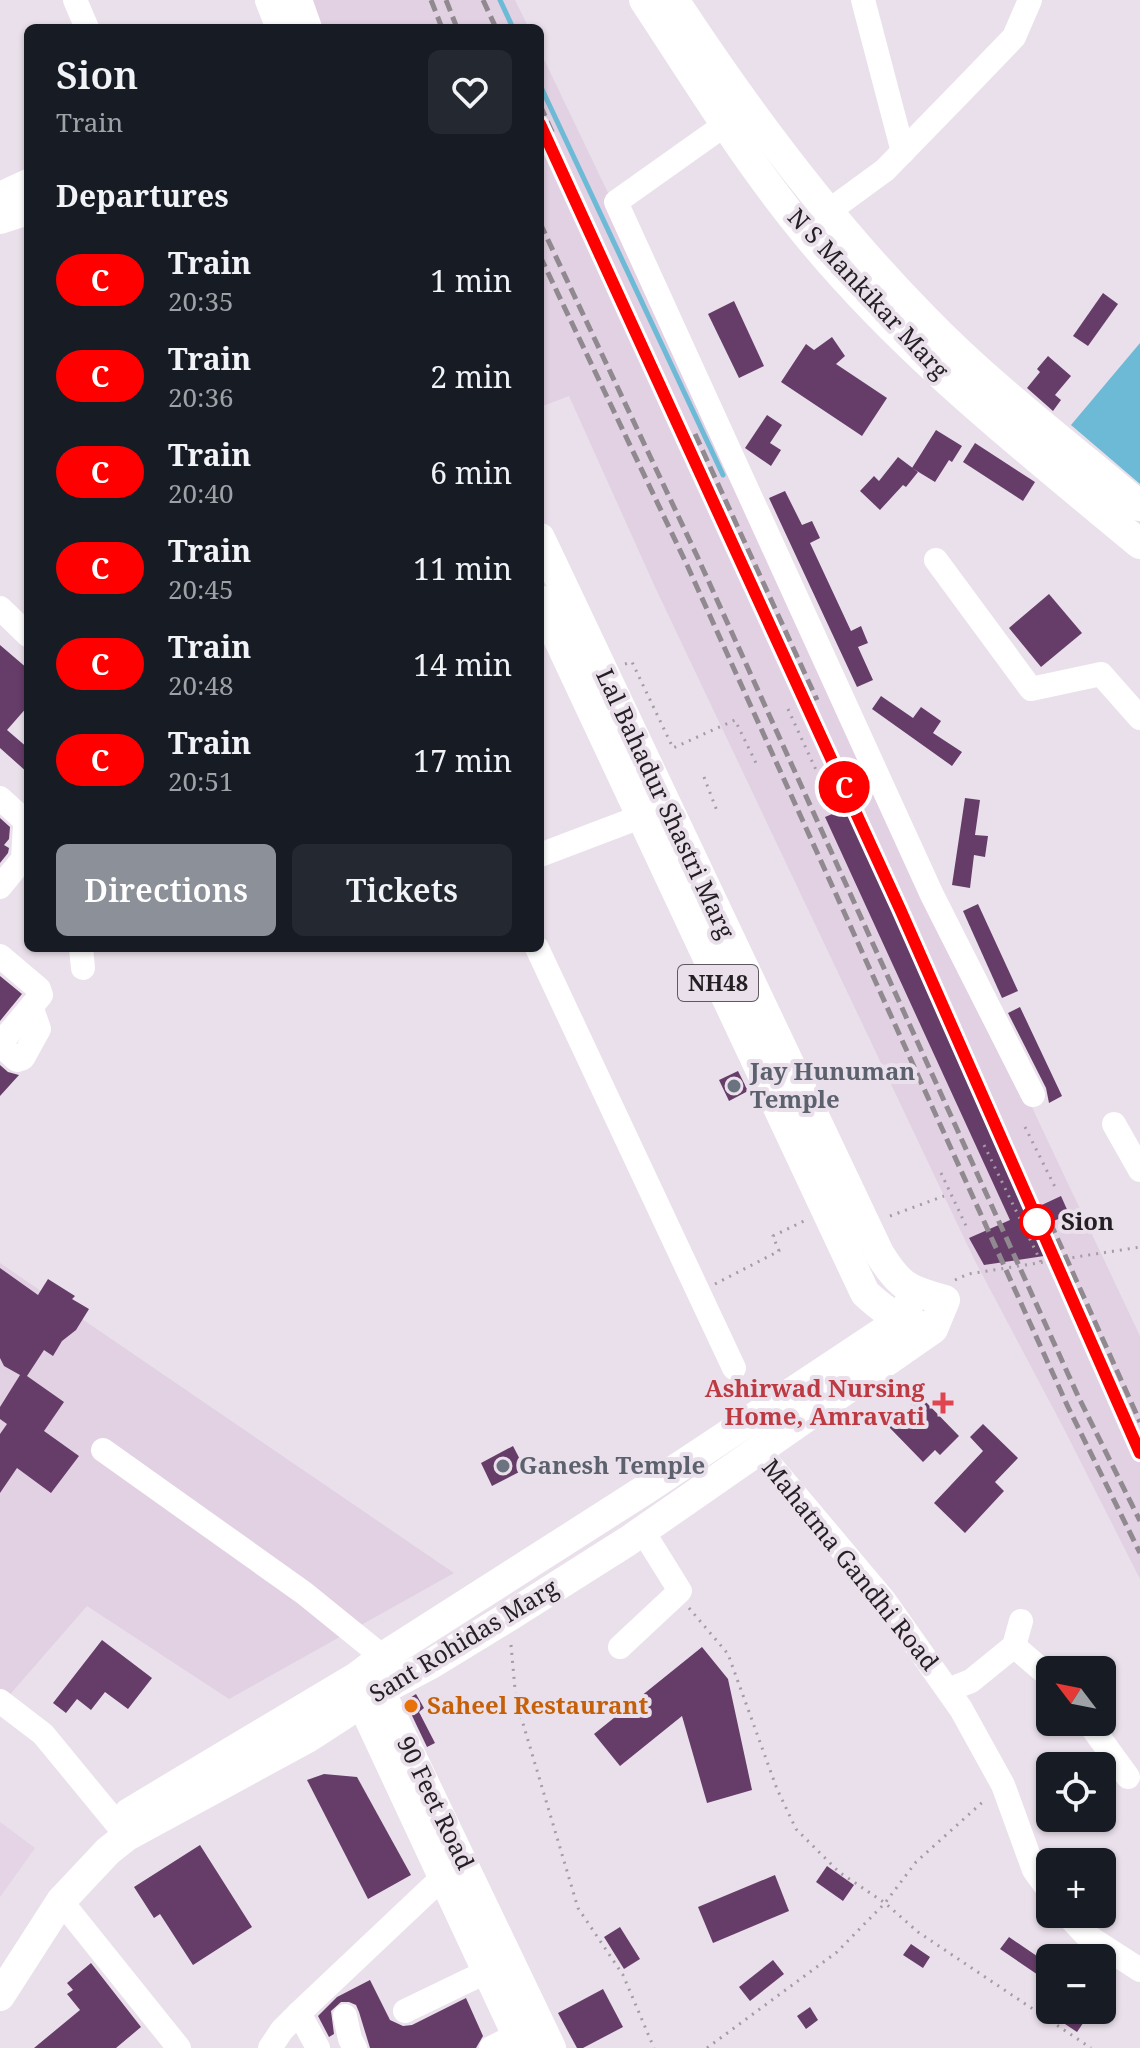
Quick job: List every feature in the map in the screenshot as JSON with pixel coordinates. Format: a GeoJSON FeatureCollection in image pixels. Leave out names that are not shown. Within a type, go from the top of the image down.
{"type":"FeatureCollection","features":[{"type":"Feature","properties":{"kind":"main road"},"geometry":{"type":"LineString","coordinates":[[270,0],[279,24]]}},
{"type":"Feature","properties":{"kind":"main road"},"geometry":{"type":"LineString","coordinates":[[297,0],[306,24]]}},
{"type":"Feature","properties":{"kind":"main road","name":"N S Mankikar Marg"},"geometry":{"type":"LineString","coordinates":[[660,3],[815,221],[875,286],[903,339],[965,377],[1140,506]]}},
{"type":"Feature","properties":{"kind":"main road"},"geometry":{"type":"LineString","coordinates":[[0,197],[24,186]]}},
{"type":"Feature","properties":{"kind":"main road"},"geometry":{"type":"LineString","coordinates":[[0,219],[24,211]]}},
{"type":"Feature","properties":{"kind":"main road","name":"N S Mankikar Marg"},"geometry":{"type":"LineString","coordinates":[[965,377],[1140,544]]}},
{"type":"Feature","properties":{"kind":"main road","name":"Lal Bahadur Shastri Marg"},"geometry":{"type":"LineString","coordinates":[[544,547],[602,673],[618,735],[640,817],[858,1280],[865,1293],[879,1306],[901,1320],[933,1329],[945,1300],[914,1292],[889,1270],[879,1253],[618,735],[544,607]]}},
{"type":"Feature","properties":{"kind":"main road"},"geometry":{"type":"LineString","coordinates":[[901,1320],[914,1292]]}},
{"type":"Feature","properties":{"kind":"main road","name":"Sant Rohidas Marg"},"geometry":{"type":"LineString","coordinates":[[367,1690],[383,1657],[646,1489],[901,1320]]}},
{"type":"Feature","properties":{"kind":"main road","name":"Sant Rohidas Marg"},"geometry":{"type":"LineString","coordinates":[[0,1971],[40,1905],[83,1852],[121,1828],[309,1737],[367,1690],[431,1664],[508,1617],[653,1523],[933,1329]]}},
{"type":"Feature","properties":{"kind":"main road"},"geometry":{"type":"LineString","coordinates":[[646,1489],[653,1523]]}},
{"type":"Feature","properties":{"kind":"main road"},"geometry":{"type":"LineString","coordinates":[[535,1560],[551,1589]]}},
{"type":"Feature","properties":{"kind":"main road","name":"90 Feet Road"},"geometry":{"type":"LineString","coordinates":[[367,1690],[454,1869],[551,2048]]}},
{"type":"Feature","properties":{"kind":"main road","name":"Sant Rohidas Marg"},"geometry":{"type":"LineString","coordinates":[[0,1996],[61,1901],[108,1851],[121,1828]]}},
{"type":"Feature","properties":{"kind":"main road","name":"90 Feet Road"},"geometry":{"type":"LineString","coordinates":[[454,1869],[510,2044]]}},
{"type":"Feature","properties":{"kind":"street"},"geometry":{"type":"LineString","coordinates":[[75,0],[85,24]]}},
{"type":"Feature","properties":{"kind":"street"},"geometry":{"type":"LineString","coordinates":[[863,0],[903,152]]}},
{"type":"Feature","properties":{"kind":"street"},"geometry":{"type":"LineString","coordinates":[[815,221],[885,170],[903,152],[1014,37],[1030,0]]}},
{"type":"Feature","properties":{"kind":"street"},"geometry":{"type":"LineString","coordinates":[[738,115],[616,202],[932,895],[1033,1095]]}},
{"type":"Feature","properties":{"kind":"street"},"geometry":{"type":"LineString","coordinates":[[936,560],[1031,689],[1101,674],[1140,718]]}},
{"type":"Feature","properties":{"kind":"street"},"geometry":{"type":"LineString","coordinates":[[0,608],[24,631]]}},
{"type":"Feature","properties":{"kind":"street"},"geometry":{"type":"LineString","coordinates":[[0,798],[24,822]]}},
{"type":"Feature","properties":{"kind":"street"},"geometry":{"type":"LineString","coordinates":[[544,853],[640,817]]}},
{"type":"Feature","properties":{"kind":"street"},"geometry":{"type":"LineString","coordinates":[[0,887],[23,859],[24,842]]}},
{"type":"Feature","properties":{"kind":"street"},"geometry":{"type":"LineString","coordinates":[[539,952],[734,1368]]}},
{"type":"Feature","properties":{"kind":"street"},"geometry":{"type":"LineString","coordinates":[[0,956],[39,989],[41,995],[0,1045]]}},
{"type":"Feature","properties":{"kind":"street"},"geometry":{"type":"LineString","coordinates":[[1114,1124],[1140,1170]]}},
{"type":"Feature","properties":{"kind":"street"},"geometry":{"type":"LineString","coordinates":[[103,1450],[304,1593],[383,1657]]}},
{"type":"Feature","properties":{"kind":"street","name":"Mahatma Gandhi Road"},"geometry":{"type":"LineString","coordinates":[[758,1450],[884,1600],[948,1690],[1003,1785],[1036,1873]]}},
{"type":"Feature","properties":{"kind":"street"},"geometry":{"type":"LineString","coordinates":[[620,1647],[678,1595],[680,1589],[653,1523]]}},
{"type":"Feature","properties":{"kind":"street"},"geometry":{"type":"LineString","coordinates":[[948,1690],[971,1681],[1014,1646],[1021,1621]]}},
{"type":"Feature","properties":{"kind":"street"},"geometry":{"type":"LineString","coordinates":[[1014,1646],[1036,1665]]}},
{"type":"Feature","properties":{"kind":"street"},"geometry":{"type":"LineString","coordinates":[[0,1701],[43,1734],[121,1828]]}},
{"type":"Feature","properties":{"kind":"street"},"geometry":{"type":"LineString","coordinates":[[1098,1736],[1128,1777]]}},
{"type":"Feature","properties":{"kind":"street"},"geometry":{"type":"LineString","coordinates":[[284,2030],[454,1869]]}},
{"type":"Feature","properties":{"kind":"street"},"geometry":{"type":"LineString","coordinates":[[61,1901],[179,2048]]}},
{"type":"Feature","properties":{"kind":"street"},"geometry":{"type":"LineString","coordinates":[[396,1927],[426,1917]]}},
{"type":"Feature","properties":{"kind":"street"},"geometry":{"type":"LineString","coordinates":[[1079,1928],[1140,1970]]}},
{"type":"Feature","properties":{"kind":"street"},"geometry":{"type":"LineString","coordinates":[[405,2007],[486,1968]]}},
{"type":"Feature","properties":{"kind":"street"},"geometry":{"type":"LineString","coordinates":[[284,2030],[299,2048]]}},
{"type":"Feature","properties":{"kind":"street"},"geometry":{"type":"LineString","coordinates":[[284,2030],[318,2048]]}},
{"type":"Feature","properties":{"kind":"path"},"geometry":{"type":"LineString","coordinates":[[602,673],[632,662],[673,748],[735,720],[756,763]]}},
{"type":"Feature","properties":{"kind":"path"},"geometry":{"type":"LineString","coordinates":[[788,709],[827,794]]}},
{"type":"Feature","properties":{"kind":"path"},"geometry":{"type":"LineString","coordinates":[[704,777],[717,811]]}},
{"type":"Feature","properties":{"kind":"path"},"geometry":{"type":"LineString","coordinates":[[1025,1127],[1056,1189]]}},
{"type":"Feature","properties":{"kind":"path"},"geometry":{"type":"LineString","coordinates":[[984,1145],[1041,1262]]}},
{"type":"Feature","properties":{"kind":"path"},"geometry":{"type":"LineString","coordinates":[[941,1173],[968,1230]]}},
{"type":"Feature","properties":{"kind":"path"},"geometry":{"type":"LineString","coordinates":[[890,1216],[944,1196]]}},
{"type":"Feature","properties":{"kind":"path"},"geometry":{"type":"LineString","coordinates":[[698,1293],[779,1251],[773,1236],[808,1219]]}},
{"type":"Feature","properties":{"kind":"path"},"geometry":{"type":"LineString","coordinates":[[968,1274],[1140,1247]]}},
{"type":"Feature","properties":{"kind":"path"},"geometry":{"type":"LineString","coordinates":[[678,1595],[728,1654],[777,1789],[796,1829],[839,1872],[885,1903],[918,1932],[1091,2048]]}},
{"type":"Feature","properties":{"kind":"path"},"geometry":{"type":"LineString","coordinates":[[508,1617],[516,1700],[578,1908],[623,1975],[654,2048]]}},
{"type":"Feature","properties":{"kind":"path"},"geometry":{"type":"LineString","coordinates":[[707,2048],[837,1952],[885,1903],[916,1862],[1003,1785]]}},
{"type":"Feature","properties":{"kind":"shaded area"},"geometry":{"type":"Polygon","coordinates":[[[300,0],[515,0],[527,24],[309,24],[300,0]]]}},
{"type":"Feature","properties":{"kind":"shaded area"},"geometry":{"type":"Polygon","coordinates":[[[544,59],[750,489],[944,921],[1140,1336],[1140,1579],[974,1259],[655,587],[569,396],[544,405],[544,59]]]}},
{"type":"Feature","properties":{"kind":"shaded area"},"geometry":{"type":"Polygon","coordinates":[[[0,1263],[454,1573],[229,1699],[87,1606],[6,1699],[0,1695],[0,1263]]]}},
{"type":"Feature","properties":{"kind":"shaded area"},"geometry":{"type":"Polygon","coordinates":[[[0,1822],[35,1848],[0,1897],[0,1822]]]}},
{"type":"Feature","properties":{"kind":"water"},"geometry":{"type":"Polygon","coordinates":[[[1140,343],[1140,484],[1071,425],[1140,343]]]}},
{"type":"Feature","properties":{"kind":"building"},"geometry":{"type":"Polygon","coordinates":[[[1103,293],[1118,304],[1088,346],[1073,336],[1103,293]]]}},
{"type":"Feature","properties":{"kind":"building"},"geometry":{"type":"Polygon","coordinates":[[[734,301],[764,366],[739,378],[708,314],[734,301]]]}},
{"type":"Feature","properties":{"kind":"building"},"geometry":{"type":"Polygon","coordinates":[[[832,337],[845,356],[836,364],[887,398],[862,436],[781,382],[806,344],[814,350],[832,337]]]}},
{"type":"Feature","properties":{"kind":"building"},"geometry":{"type":"Polygon","coordinates":[[[1048,356],[1071,376],[1055,395],[1061,400],[1053,411],[1027,388],[1048,356]]]}},
{"type":"Feature","properties":{"kind":"building"},"geometry":{"type":"Polygon","coordinates":[[[767,415],[782,425],[770,443],[781,450],[771,466],[745,448],[767,415]]]}},
{"type":"Feature","properties":{"kind":"building"},"geometry":{"type":"Polygon","coordinates":[[[936,430],[962,446],[935,482],[912,468],[936,430]]]}},
{"type":"Feature","properties":{"kind":"building"},"geometry":{"type":"Polygon","coordinates":[[[975,443],[1035,482],[1023,501],[963,462],[975,443]]]}},
{"type":"Feature","properties":{"kind":"building"},"geometry":{"type":"Polygon","coordinates":[[[898,457],[918,472],[880,510],[860,491],[874,476],[879,481],[898,457]]]}},
{"type":"Feature","properties":{"kind":"building"},"geometry":{"type":"Polygon","coordinates":[[[785,491],[802,525],[812,521],[820,538],[810,543],[851,631],[861,626],[868,643],[858,647],[873,680],[857,687],[769,498],[785,491]]]}},
{"type":"Feature","properties":{"kind":"building"},"geometry":{"type":"Polygon","coordinates":[[[1049,594],[1082,633],[1041,667],[1009,628],[1049,594]]]}},
{"type":"Feature","properties":{"kind":"building"},"geometry":{"type":"Polygon","coordinates":[[[0,645],[24,666],[24,711],[7,730],[24,745],[24,769],[0,748],[0,645]]]}},
{"type":"Feature","properties":{"kind":"building"},"geometry":{"type":"Polygon","coordinates":[[[881,696],[913,718],[921,707],[941,721],[933,733],[962,752],[952,766],[872,709],[881,696]]]}},
{"type":"Feature","properties":{"kind":"building"},"geometry":{"type":"Polygon","coordinates":[[[965,798],[980,800],[975,835],[988,836],[985,857],[974,855],[970,888],[952,885],[965,798]]]}},
{"type":"Feature","properties":{"kind":"building"},"geometry":{"type":"Polygon","coordinates":[[[849,807],[1031,1210],[1061,1196],[1069,1214],[1043,1226],[1057,1254],[984,1265],[969,1238],[1010,1220],[825,817],[849,807]]]}},
{"type":"Feature","properties":{"kind":"building"},"geometry":{"type":"Polygon","coordinates":[[[0,818],[10,827],[9,839],[4,845],[9,848],[8,853],[0,863],[0,818]]]}},
{"type":"Feature","properties":{"kind":"building"},"geometry":{"type":"Polygon","coordinates":[[[978,904],[1018,991],[1002,998],[963,911],[978,904]]]}},
{"type":"Feature","properties":{"kind":"building"},"geometry":{"type":"Polygon","coordinates":[[[0,976],[22,994],[0,1021],[0,976]]]}},
{"type":"Feature","properties":{"kind":"building"},"geometry":{"type":"Polygon","coordinates":[[[1020,1007],[1062,1096],[1049,1103],[1046,1088],[1008,1013],[1020,1007]]]}},
{"type":"Feature","properties":{"kind":"building"},"geometry":{"type":"Polygon","coordinates":[[[0,1065],[8,1072],[19,1075],[0,1096],[0,1065]]]}},
{"type":"Feature","properties":{"kind":"building","name":"Jay Hunuman Temple"},"geometry":{"type":"Polygon","coordinates":[[[738,1071],[748,1091],[729,1101],[719,1080],[738,1071]]]}},
{"type":"Feature","properties":{"kind":"building"},"geometry":{"type":"Polygon","coordinates":[[[0,1268],[38,1295],[48,1279],[89,1309],[76,1330],[62,1341],[53,1356],[44,1350],[27,1376],[64,1402],[44,1431],[79,1456],[51,1493],[17,1468],[0,1493],[0,1434],[7,1424],[0,1419],[0,1407],[20,1375],[4,1366],[0,1358],[0,1268]]]}},
{"type":"Feature","properties":{"kind":"building"},"geometry":{"type":"Polygon","coordinates":[[[920,1396],[959,1436],[940,1455],[935,1450],[923,1462],[889,1427],[920,1396]]]}},
{"type":"Feature","properties":{"kind":"building"},"geometry":{"type":"Polygon","coordinates":[[[983,1424],[1018,1458],[995,1482],[1004,1491],[965,1533],[934,1503],[983,1451],[970,1437],[983,1424]]]}},
{"type":"Feature","properties":{"kind":"building","name":"Ganesh Temple"},"geometry":{"type":"Polygon","coordinates":[[[513,1446],[525,1469],[492,1486],[481,1463],[513,1446]]]}},
{"type":"Feature","properties":{"kind":"building"},"geometry":{"type":"Polygon","coordinates":[[[102,1640],[152,1678],[128,1709],[105,1692],[91,1710],[77,1699],[66,1713],[53,1703],[102,1640]]]}},
{"type":"Feature","properties":{"kind":"building"},"geometry":{"type":"Polygon","coordinates":[[[702,1647],[728,1679],[752,1790],[707,1803],[682,1716],[620,1766],[594,1734],[702,1647]]]}},
{"type":"Feature","properties":{"kind":"building"},"geometry":{"type":"Polygon","coordinates":[[[416,1694],[424,1708],[419,1712],[435,1743],[427,1747],[405,1701],[416,1694]]]}},
{"type":"Feature","properties":{"kind":"building"},"geometry":{"type":"Polygon","coordinates":[[[324,1774],[357,1777],[411,1875],[368,1899],[307,1780],[324,1774]]]}},
{"type":"Feature","properties":{"kind":"building"},"geometry":{"type":"Polygon","coordinates":[[[200,1845],[252,1927],[193,1965],[160,1914],[154,1918],[134,1887],[200,1845]]]}},
{"type":"Feature","properties":{"kind":"building"},"geometry":{"type":"Polygon","coordinates":[[[827,1866],[854,1885],[843,1901],[816,1882],[827,1866]]]}},
{"type":"Feature","properties":{"kind":"building"},"geometry":{"type":"Polygon","coordinates":[[[775,1875],[789,1911],[713,1943],[698,1907],[775,1875]]]}},
{"type":"Feature","properties":{"kind":"building"},"geometry":{"type":"Polygon","coordinates":[[[620,1927],[640,1959],[624,1969],[604,1937],[620,1927]]]}},
{"type":"Feature","properties":{"kind":"building"},"geometry":{"type":"Polygon","coordinates":[[[1009,1937],[1036,1955],[1036,1973],[1000,1949],[1009,1937]]]}},
{"type":"Feature","properties":{"kind":"building"},"geometry":{"type":"Polygon","coordinates":[[[911,1944],[930,1957],[923,1968],[903,1955],[911,1944]]]}},
{"type":"Feature","properties":{"kind":"building"},"geometry":{"type":"Polygon","coordinates":[[[773,1960],[784,1974],[750,2001],[739,1987],[773,1960]]]}},
{"type":"Feature","properties":{"kind":"building"},"geometry":{"type":"Polygon","coordinates":[[[91,1963],[141,2027],[116,2048],[34,2048],[80,2010],[67,1994],[73,1990],[67,1983],[91,1963]]]}},
{"type":"Feature","properties":{"kind":"building"},"geometry":{"type":"Polygon","coordinates":[[[370,1980],[390,2020],[403,2026],[412,2025],[466,1998],[483,2036],[476,2048],[370,2048],[356,2005],[341,2002],[331,2011],[334,2034],[329,2037],[318,2016],[337,1997],[370,1980]]]}},
{"type":"Feature","properties":{"kind":"building"},"geometry":{"type":"Polygon","coordinates":[[[603,1989],[623,2027],[583,2048],[577,2048],[558,2013],[603,1989]]]}},
{"type":"Feature","properties":{"kind":"building"},"geometry":{"type":"Polygon","coordinates":[[[810,2007],[818,2020],[806,2029],[797,2016],[810,2007]]]}},
{"type":"Feature","properties":{"kind":"building"},"geometry":{"type":"Polygon","coordinates":[[[1065,2024],[1082,2024],[1077,2032],[1065,2024]]]}},
{"type":"Feature","properties":{"kind":"waterway"},"geometry":{"type":"LineString","coordinates":[[500,0],[511,24]]}},
{"type":"Feature","properties":{"kind":"waterway"},"geometry":{"type":"LineString","coordinates":[[544,94],[723,475]]}},
{"type":"Feature","properties":{"kind":"railway"},"geometry":{"type":"LineString","coordinates":[[431,0],[440,24]]}},
{"type":"Feature","properties":{"kind":"railway"},"geometry":{"type":"LineString","coordinates":[[446,0],[455,24]]}},
{"type":"Feature","properties":{"kind":"railway"},"geometry":{"type":"LineString","coordinates":[[483,0],[494,24]]}},
{"type":"Feature","properties":{"kind":"railway"},"geometry":{"type":"LineString","coordinates":[[544,114],[553,134]]}},
{"type":"Feature","properties":{"kind":"railway"},"geometry":{"type":"LineString","coordinates":[[544,133],[900,909],[1140,1453]]}},
{"type":"Feature","properties":{"kind":"railway"},"geometry":{"type":"LineString","coordinates":[[544,231],[698,558],[1078,1396],[1140,1521]]}},
{"type":"Feature","properties":{"kind":"railway"},"geometry":{"type":"LineString","coordinates":[[544,264],[687,565],[1068,1407],[1140,1553]]}},
{"type":"Feature","properties":{"kind":"railway"},"geometry":{"type":"LineString","coordinates":[[695,434],[817,700]]}},
{"type":"Feature","properties":{"kind":"railway"},"geometry":{"type":"LineString","coordinates":[[1050,1222],[1140,1422]]}},
{"type":"Feature","properties":{"kind":"train","name":"C"},"geometry":{"type":"LineString","coordinates":[[544,133],[900,909],[1140,1453]]}},
{"type":"Feature","properties":{"kind":"place","name":"Jay Hunuman Temple"},"geometry":{"type":"Point","coordinates":[734,1086]}},
{"type":"Feature","properties":{"kind":"place","name":"Sion"},"geometry":{"type":"Point","coordinates":[1037,1222]}},
{"type":"Feature","properties":{"kind":"place","name":"Ashirwad Nursing Home, Amravati"},"geometry":{"type":"Point","coordinates":[943,1403]}},
{"type":"Feature","properties":{"kind":"place","name":"Ganesh Temple"},"geometry":{"type":"Point","coordinates":[503,1466]}},
{"type":"Feature","properties":{"kind":"place","name":"Saheel Restaurant"},"geometry":{"type":"Point","coordinates":[411,1706]}}]}
